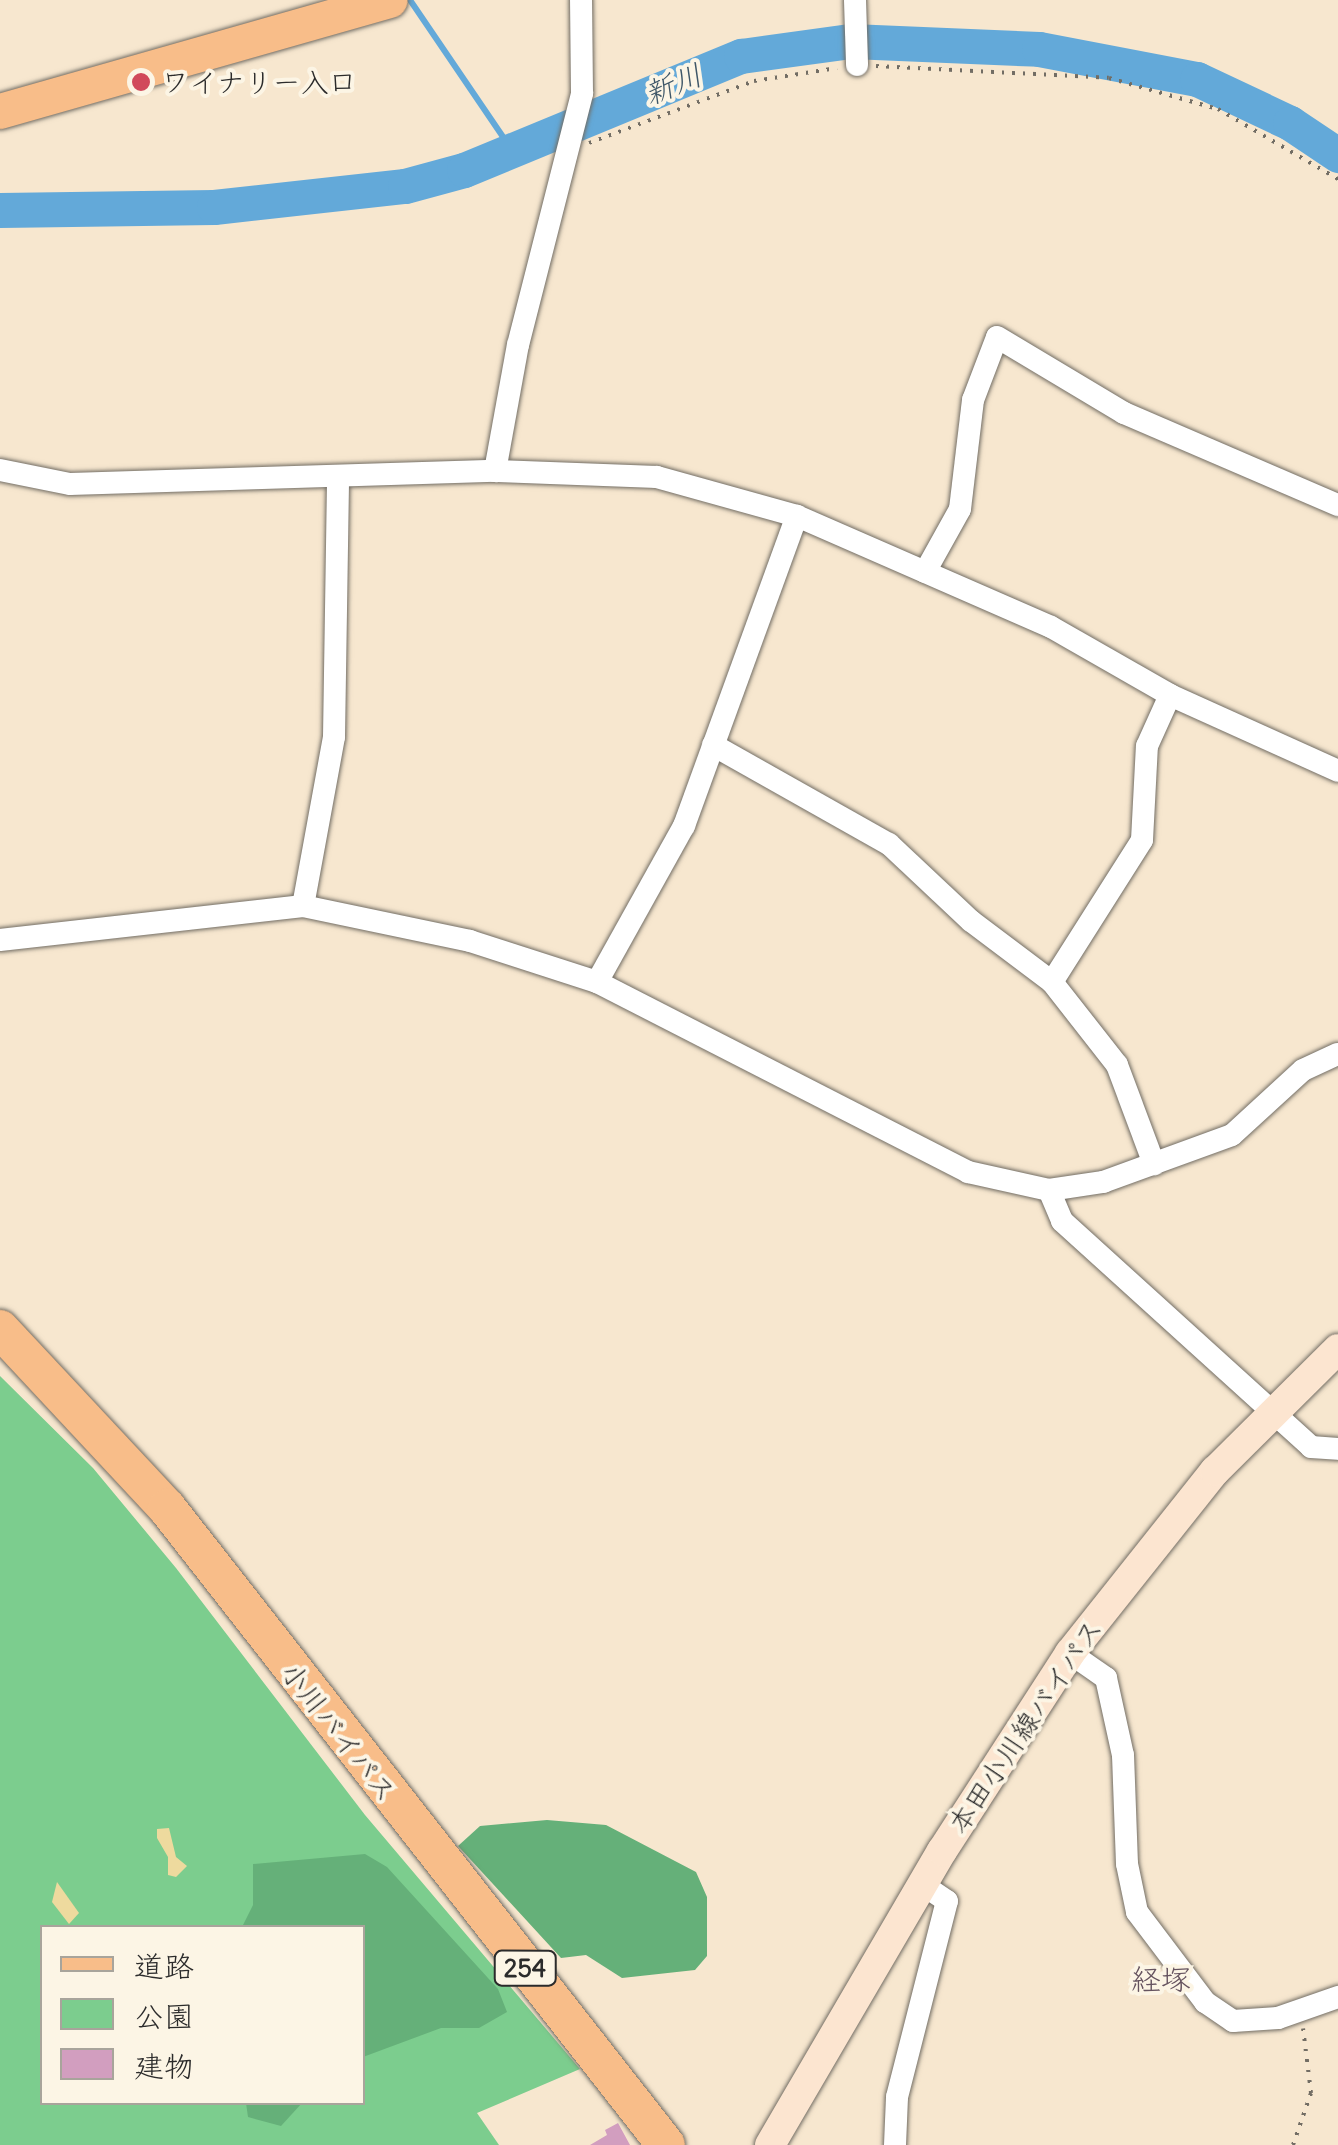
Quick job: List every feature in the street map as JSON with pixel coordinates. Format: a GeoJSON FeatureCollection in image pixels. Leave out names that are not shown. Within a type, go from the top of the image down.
{"type":"FeatureCollection","features":[{"type":"Feature","properties":{"kind":"highway","name":"小川バイパス"},"geometry":{"type":"LineString","coordinates":[[0,1329],[167,1508],[666,2145]]}},
{"type":"Feature","properties":{"kind":"main road"},"geometry":{"type":"LineString","coordinates":[[0,111],[390,0]]}},
{"type":"Feature","properties":{"kind":"main road","name":"本田小川線バイパス"},"geometry":{"type":"LineString","coordinates":[[770,2145],[923,1885],[1070,1653],[1146,1552],[1338,1349]]}},
{"type":"Feature","properties":{"kind":"street"},"geometry":{"type":"LineString","coordinates":[[496,472],[564,153],[582,93],[582,0]]}},
{"type":"Feature","properties":{"kind":"street"},"geometry":{"type":"LineString","coordinates":[[855,8],[857,65]]}},
{"type":"Feature","properties":{"kind":"street"},"geometry":{"type":"LineString","coordinates":[[925,572],[960,509],[973,400],[997,337],[1124,413],[1338,505]]}},
{"type":"Feature","properties":{"kind":"street"},"geometry":{"type":"LineString","coordinates":[[0,470],[70,484],[496,472],[656,477],[797,516],[1051,627],[1170,695],[1336,766]]}},
{"type":"Feature","properties":{"kind":"street"},"geometry":{"type":"LineString","coordinates":[[303,906],[337,697],[338,477]]}},
{"type":"Feature","properties":{"kind":"street"},"geometry":{"type":"LineString","coordinates":[[597,982],[684,826],[797,516]]}},
{"type":"Feature","properties":{"kind":"street"},"geometry":{"type":"LineString","coordinates":[[1052,982],[1142,840],[1147,746],[1170,695]]}},
{"type":"Feature","properties":{"kind":"street"},"geometry":{"type":"LineString","coordinates":[[714,745],[889,844],[971,921],[1052,982],[1117,1065],[1154,1164]]}},
{"type":"Feature","properties":{"kind":"street"},"geometry":{"type":"LineString","coordinates":[[0,940],[303,906],[470,942],[597,982],[968,1172],[1049,1190],[1103,1182],[1232,1134],[1303,1070],[1338,1054]]}},
{"type":"Feature","properties":{"kind":"street"},"geometry":{"type":"LineString","coordinates":[[1049,1190],[1062,1220],[1274,1414],[1311,1447],[1338,1449]]}},
{"type":"Feature","properties":{"kind":"street"},"geometry":{"type":"LineString","coordinates":[[1070,1653],[1106,1678],[1122,1755],[1127,1864],[1137,1912],[1205,2002],[1233,2021],[1299,2010],[1338,1997]]}},
{"type":"Feature","properties":{"kind":"street"},"geometry":{"type":"LineString","coordinates":[[895,2145],[897,2097],[947,1901],[923,1885]]}},
{"type":"Feature","properties":{"kind":"path"},"geometry":{"type":"LineString","coordinates":[[564,153],[754,81],[857,65],[1109,78],[1218,110],[1338,179]]}},
{"type":"Feature","properties":{"kind":"path"},"geometry":{"type":"LineString","coordinates":[[1293,2145],[1311,2092],[1299,2010]]}},
{"type":"Feature","properties":{"kind":"green space"},"geometry":{"type":"Polygon","coordinates":[[[0,1376],[93,1468],[176,1568],[365,1815],[580,2069],[477,2113],[499,2145],[0,2145],[0,1376]]]}},
{"type":"Feature","properties":{"kind":"green space"},"geometry":{"type":"Polygon","coordinates":[[[547,1820],[606,1825],[696,1872],[707,1897],[707,1956],[695,1970],[622,1978],[586,1955],[561,1958],[458,1846],[480,1826],[547,1820]]]}},
{"type":"Feature","properties":{"kind":"green space"},"geometry":{"type":"Polygon","coordinates":[[[365,1854],[387,1867],[498,1989],[507,2012],[479,2028],[441,2028],[365,2056],[365,1925],[243,1925],[253,1905],[253,1864],[365,1854]]]}},
{"type":"Feature","properties":{"kind":"green space"},"geometry":{"type":"Polygon","coordinates":[[[246,2105],[300,2105],[281,2126],[248,2117],[246,2105]]]}},
{"type":"Feature","properties":{"kind":"sand"},"geometry":{"type":"Polygon","coordinates":[[[169,1828],[176,1857],[187,1866],[176,1877],[168,1875],[168,1857],[157,1838],[157,1829],[169,1828]]]}},
{"type":"Feature","properties":{"kind":"sand"},"geometry":{"type":"Polygon","coordinates":[[[57,1882],[79,1913],[69,1924],[52,1902],[57,1882]]]}},
{"type":"Feature","properties":{"kind":"building"},"geometry":{"type":"Polygon","coordinates":[[[618,2123],[630,2145],[590,2145],[607,2135],[605,2130],[618,2123]]]}},
{"type":"Feature","properties":{"kind":"waterway"},"geometry":{"type":"LineString","coordinates":[[410,0],[512,150]]}},
{"type":"Feature","properties":{"kind":"waterway","name":"新川"},"geometry":{"type":"LineString","coordinates":[[0,210],[214,207],[405,186],[464,170],[741,56],[851,41],[1039,49],[1197,79],[1290,123],[1338,155]]}},
{"type":"Feature","properties":{"kind":"place","name":"ワイナリー入口"},"geometry":{"type":"Point","coordinates":[141,82]}},
{"type":"Feature","properties":{"kind":"district","name":"経塚"},"geometry":{"type":"Point","coordinates":[1161,1979]}}]}
